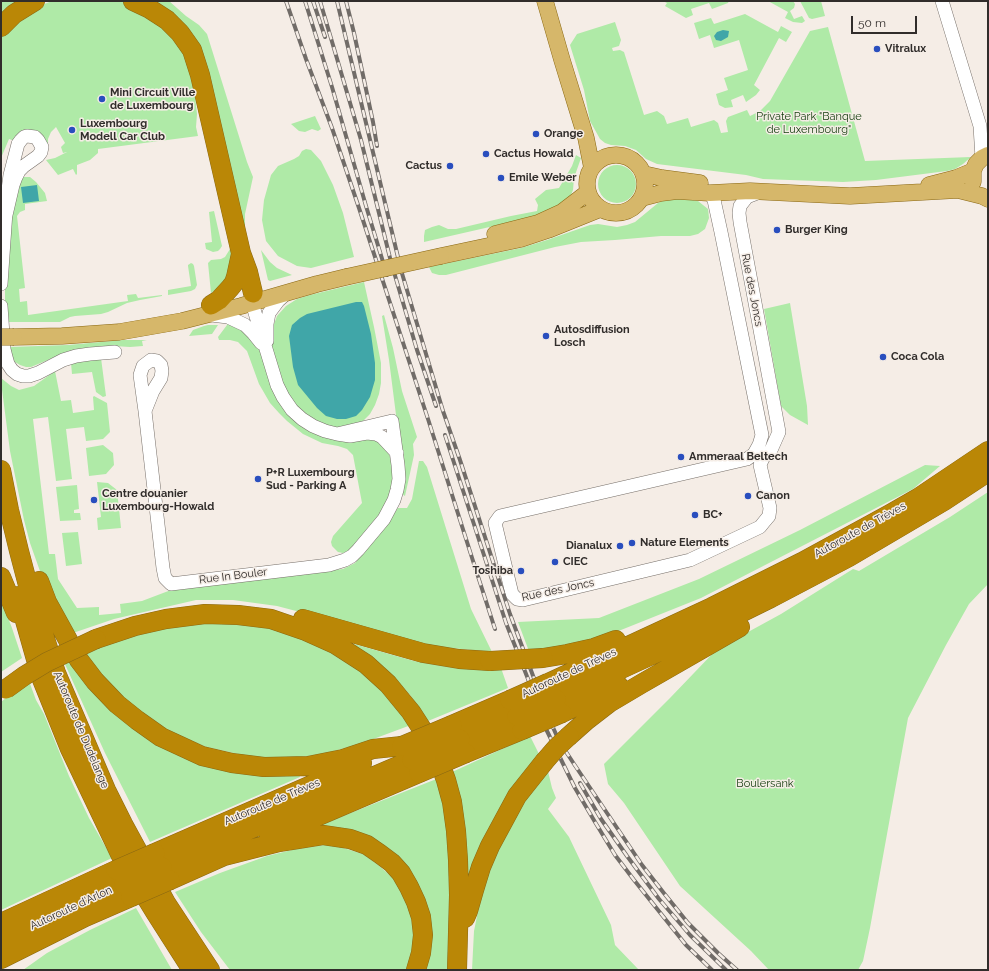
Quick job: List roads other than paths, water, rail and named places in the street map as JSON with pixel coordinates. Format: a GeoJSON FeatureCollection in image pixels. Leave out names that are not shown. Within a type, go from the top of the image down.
{"type":"FeatureCollection","features":[{"type":"Feature","properties":{"kind":"highway"},"geometry":{"type":"LineString","coordinates":[[1,27],[14,14],[35,1]]}},
{"type":"Feature","properties":{"kind":"highway"},"geometry":{"type":"LineString","coordinates":[[133,1],[150,8],[167,20],[180,33],[192,50],[200,75],[241,253],[248,272],[252,298]]}},
{"type":"Feature","properties":{"kind":"highway"},"geometry":{"type":"LineString","coordinates":[[210,310],[234,282],[241,253]]}},
{"type":"Feature","properties":{"kind":"highway","name":"Autoroute de Trèves"},"geometry":{"type":"LineString","coordinates":[[555,698],[712,607],[802,562],[890,514],[918,498],[988,451]]}},
{"type":"Feature","properties":{"kind":"highway","name":"Autoroute de Dudelange"},"geometry":{"type":"LineString","coordinates":[[1,470],[9,510],[29,589],[56,673],[106,790],[166,903],[210,970]]}},
{"type":"Feature","properties":{"kind":"highway","name":"Autoroute de Trèves"},"geometry":{"type":"LineString","coordinates":[[129,878],[162,866],[516,715],[706,630],[850,557],[944,501],[988,472]]}},
{"type":"Feature","properties":{"kind":"highway"},"geometry":{"type":"LineString","coordinates":[[458,932],[468,911],[481,867],[490,846],[517,796],[557,747],[587,720],[609,703],[888,543],[944,501]]}},
{"type":"Feature","properties":{"kind":"highway"},"geometry":{"type":"LineString","coordinates":[[9,510],[47,602],[79,660],[95,681],[117,704],[161,737],[202,756],[232,763],[264,767],[308,766],[343,759],[373,749],[411,760]]}},
{"type":"Feature","properties":{"kind":"highway","name":"Autoroute de Dudelange"},"geometry":{"type":"LineString","coordinates":[[1,533],[41,677],[70,749],[122,858],[192,970]]}},
{"type":"Feature","properties":{"kind":"highway"},"geometry":{"type":"LineString","coordinates":[[1,577],[41,677]]}},
{"type":"Feature","properties":{"kind":"highway"},"geometry":{"type":"LineString","coordinates":[[2,686],[20,669],[45,654],[132,618],[204,606],[252,608],[300,618],[423,653],[459,660],[490,661],[543,658],[594,648],[712,607]]}},
{"type":"Feature","properties":{"kind":"highway"},"geometry":{"type":"LineString","coordinates":[[94,635],[166,619],[205,614],[238,615],[271,619],[306,630],[335,644],[366,664],[388,684],[411,712],[429,740],[438,758],[452,802],[458,853],[459,895],[457,970]]}},
{"type":"Feature","properties":{"kind":"highway"},"geometry":{"type":"LineString","coordinates":[[224,856],[411,760],[459,739],[555,698],[710,644]]}},
{"type":"Feature","properties":{"kind":"highway"},"geometry":{"type":"LineString","coordinates":[[9,970],[28,955],[85,917],[129,878],[162,866],[224,856],[279,842],[323,835],[350,839],[367,845],[392,863],[401,873],[416,902],[421,917],[423,935],[421,953],[416,970]]}},
{"type":"Feature","properties":{"kind":"highway","name":"Autoroute d'Arlon"},"geometry":{"type":"LineString","coordinates":[[1,923],[129,878]]}},
{"type":"Feature","properties":{"kind":"highway","name":"Autoroute d'Arlon"},"geometry":{"type":"LineString","coordinates":[[1,941],[69,909],[129,878]]}},
{"type":"Feature","properties":{"kind":"highway"},"geometry":{"type":"LineString","coordinates":[[1,959],[85,917]]}},
{"type":"Feature","properties":{"kind":"main road"},"geometry":{"type":"LineString","coordinates":[[545,1],[586,138],[592,168]]}},
{"type":"Feature","properties":{"kind":"main road"},"geometry":{"type":"LineString","coordinates":[[570,84],[592,136],[596,142],[611,155]]}},
{"type":"Feature","properties":{"kind":"main road"},"geometry":{"type":"LineString","coordinates":[[611,155],[621,155],[631,158],[639,165],[646,182],[642,198],[636,206],[619,214],[609,213],[600,209],[591,199],[588,192],[587,180],[592,168],[597,162],[611,155]]}},
{"type":"Feature","properties":{"kind":"main road"},"geometry":{"type":"LineString","coordinates":[[985,156],[976,164],[973,171],[973,181],[976,189],[985,198]]}},
{"type":"Feature","properties":{"kind":"main road"},"geometry":{"type":"LineString","coordinates":[[897,193],[956,178],[973,171]]}},
{"type":"Feature","properties":{"kind":"main road"},"geometry":{"type":"LineString","coordinates":[[644,174],[662,178],[755,191],[850,196],[958,190],[985,198]]}},
{"type":"Feature","properties":{"kind":"main road"},"geometry":{"type":"LineString","coordinates":[[642,198],[660,193],[676,191],[710,193],[755,191]]}},
{"type":"Feature","properties":{"kind":"main road"},"geometry":{"type":"LineString","coordinates":[[440,252],[538,223],[562,212],[588,192]]}},
{"type":"Feature","properties":{"kind":"main road"},"geometry":{"type":"LineString","coordinates":[[7,333],[118,322],[174,313],[210,310],[252,298],[305,277],[345,273],[440,252],[521,239],[600,209]]}},
{"type":"Feature","properties":{"kind":"main road"},"geometry":{"type":"LineString","coordinates":[[252,298],[288,292],[317,284],[345,273]]}},
{"type":"Feature","properties":{"kind":"street"},"geometry":{"type":"LineString","coordinates":[[946,2],[980,126],[985,156]]}},
{"type":"Feature","properties":{"kind":"street"},"geometry":{"type":"LineString","coordinates":[[980,126],[988,138]]}},
{"type":"Feature","properties":{"kind":"street"},"geometry":{"type":"LineString","coordinates":[[1,284],[7,197],[10,175],[18,144],[24,137],[35,137],[42,147],[41,152],[19,171],[13,185],[6,215]]}},
{"type":"Feature","properties":{"kind":"street","name":"Rue des Joncs"},"geometry":{"type":"LineString","coordinates":[[710,193],[714,200],[721,232],[762,434],[759,445],[754,454],[747,459],[500,516],[495,524],[512,594],[516,599],[523,600],[690,560],[760,526],[769,516],[770,508],[760,466],[763,458],[771,450],[779,432],[744,248],[739,212],[740,206],[747,197],[755,191]]}},
{"type":"Feature","properties":{"kind":"street"},"geometry":{"type":"LineString","coordinates":[[721,232],[741,228]]}},
{"type":"Feature","properties":{"kind":"street","name":"Rue des Joncs"},"geometry":{"type":"LineString","coordinates":[[724,251],[744,248]]}},
{"type":"Feature","properties":{"kind":"street"},"geometry":{"type":"LineString","coordinates":[[269,359],[267,333],[268,316],[273,307],[288,292]]}},
{"type":"Feature","properties":{"kind":"street"},"geometry":{"type":"LineString","coordinates":[[252,298],[277,385],[292,410],[313,426],[337,434],[350,436],[367,433],[376,434],[382,437],[396,453]]}},
{"type":"Feature","properties":{"kind":"street"},"geometry":{"type":"LineString","coordinates":[[1,306],[4,349],[8,364],[17,374],[29,376],[63,360],[76,356],[115,352]]}},
{"type":"Feature","properties":{"kind":"street"},"geometry":{"type":"LineString","coordinates":[[210,310],[246,326],[259,340],[269,359]]}},
{"type":"Feature","properties":{"kind":"street","name":"Rue des Joncs"},"geometry":{"type":"LineString","coordinates":[[741,335],[760,332]]}},
{"type":"Feature","properties":{"kind":"street","name":"Rue In Bouler"},"geometry":{"type":"LineString","coordinates":[[145,411],[163,568],[165,578],[171,584],[329,565],[352,556],[384,519],[394,500],[399,479],[396,453]]}},
{"type":"Feature","properties":{"kind":"street"},"geometry":{"type":"LineString","coordinates":[[337,434],[392,421],[396,453]]}},
{"type":"Feature","properties":{"kind":"street"},"geometry":{"type":"LineString","coordinates":[[762,434],[779,432]]}},
{"type":"Feature","properties":{"kind":"water"},"geometry":{"type":"Polygon","coordinates":[[[723,30],[729,31],[728,37],[721,41],[716,40],[714,36],[717,32],[723,30]]]}},
{"type":"Feature","properties":{"kind":"water"},"geometry":{"type":"Polygon","coordinates":[[[37,185],[39,201],[23,203],[21,187],[37,185]]]}},
{"type":"Feature","properties":{"kind":"water"},"geometry":{"type":"Polygon","coordinates":[[[356,302],[362,302],[364,306],[371,334],[375,363],[375,380],[370,397],[362,410],[356,416],[346,419],[337,419],[326,416],[317,408],[298,385],[293,367],[289,336],[292,325],[307,314],[356,302]]]}},
{"type":"Feature","properties":{"kind":"railway"},"geometry":{"type":"LineString","coordinates":[[286,1],[359,208],[495,629]]}},
{"type":"Feature","properties":{"kind":"railway"},"geometry":{"type":"LineString","coordinates":[[305,1],[332,87],[387,275]]}},
{"type":"Feature","properties":{"kind":"railway"},"geometry":{"type":"LineString","coordinates":[[313,1],[325,37]]}},
{"type":"Feature","properties":{"kind":"railway"},"geometry":{"type":"LineString","coordinates":[[320,1],[361,140],[391,262],[417,350],[436,406]]}},
{"type":"Feature","properties":{"kind":"railway"},"geometry":{"type":"LineString","coordinates":[[337,1],[401,270],[443,411],[510,614],[548,716],[559,741],[642,865],[688,923],[737,970]]}},
{"type":"Feature","properties":{"kind":"railway"},"geometry":{"type":"LineString","coordinates":[[346,1],[377,146]]}},
{"type":"Feature","properties":{"kind":"railway"},"geometry":{"type":"LineString","coordinates":[[445,435],[506,623],[546,729],[575,788],[615,855],[686,945],[712,970]]}},
{"type":"Feature","properties":{"kind":"railway"},"geometry":{"type":"LineString","coordinates":[[580,783],[601,819],[659,899],[690,935],[726,970]]}},
{"type":"Feature","properties":{"kind":"place","name":"Vitralux"},"geometry":{"type":"Point","coordinates":[877,49]}},
{"type":"Feature","properties":{"kind":"place","name":"Mini Circuit Ville de Luxembourg"},"geometry":{"type":"Point","coordinates":[102,99]}},
{"type":"Feature","properties":{"kind":"place","name":"Luxembourg Modell Car Club"},"geometry":{"type":"Point","coordinates":[72,130]}},
{"type":"Feature","properties":{"kind":"place","name":"Orange"},"geometry":{"type":"Point","coordinates":[536,134]}},
{"type":"Feature","properties":{"kind":"place","name":"Cactus Howald"},"geometry":{"type":"Point","coordinates":[486,154]}},
{"type":"Feature","properties":{"kind":"place","name":"Cactus"},"geometry":{"type":"Point","coordinates":[450,166]}},
{"type":"Feature","properties":{"kind":"place","name":"Emile Weber"},"geometry":{"type":"Point","coordinates":[501,178]}},
{"type":"Feature","properties":{"kind":"place","name":"Burger King"},"geometry":{"type":"Point","coordinates":[777,230]}},
{"type":"Feature","properties":{"kind":"place","name":"Autosdiffusion Losch"},"geometry":{"type":"Point","coordinates":[546,336]}},
{"type":"Feature","properties":{"kind":"place","name":"Coca Cola"},"geometry":{"type":"Point","coordinates":[883,357]}},
{"type":"Feature","properties":{"kind":"place","name":"Ammeraal Beltech"},"geometry":{"type":"Point","coordinates":[681,457]}},
{"type":"Feature","properties":{"kind":"place","name":"P+R Luxembourg Sud - Parking A"},"geometry":{"type":"Point","coordinates":[258,479]}},
{"type":"Feature","properties":{"kind":"place","name":"Canon"},"geometry":{"type":"Point","coordinates":[748,496]}},
{"type":"Feature","properties":{"kind":"place","name":"Centre douanier Luxembourg-Howald"},"geometry":{"type":"Point","coordinates":[94,500]}},
{"type":"Feature","properties":{"kind":"place","name":"BC+"},"geometry":{"type":"Point","coordinates":[695,515]}},
{"type":"Feature","properties":{"kind":"place","name":"Nature Elements"},"geometry":{"type":"Point","coordinates":[632,543]}},
{"type":"Feature","properties":{"kind":"place","name":"Dianalux"},"geometry":{"type":"Point","coordinates":[620,546]}},
{"type":"Feature","properties":{"kind":"place","name":"CIEC"},"geometry":{"type":"Point","coordinates":[555,562]}},
{"type":"Feature","properties":{"kind":"place","name":"Toshiba"},"geometry":{"type":"Point","coordinates":[521,571]}},
{"type":"Feature","properties":{"kind":"park label","name":"Private Park \"Banque de Luxembourg\""},"geometry":{"type":"Point","coordinates":[809,123]}},
{"type":"Feature","properties":{"kind":"park label","name":"Boulersank"},"geometry":{"type":"Point","coordinates":[765,784]}}]}
